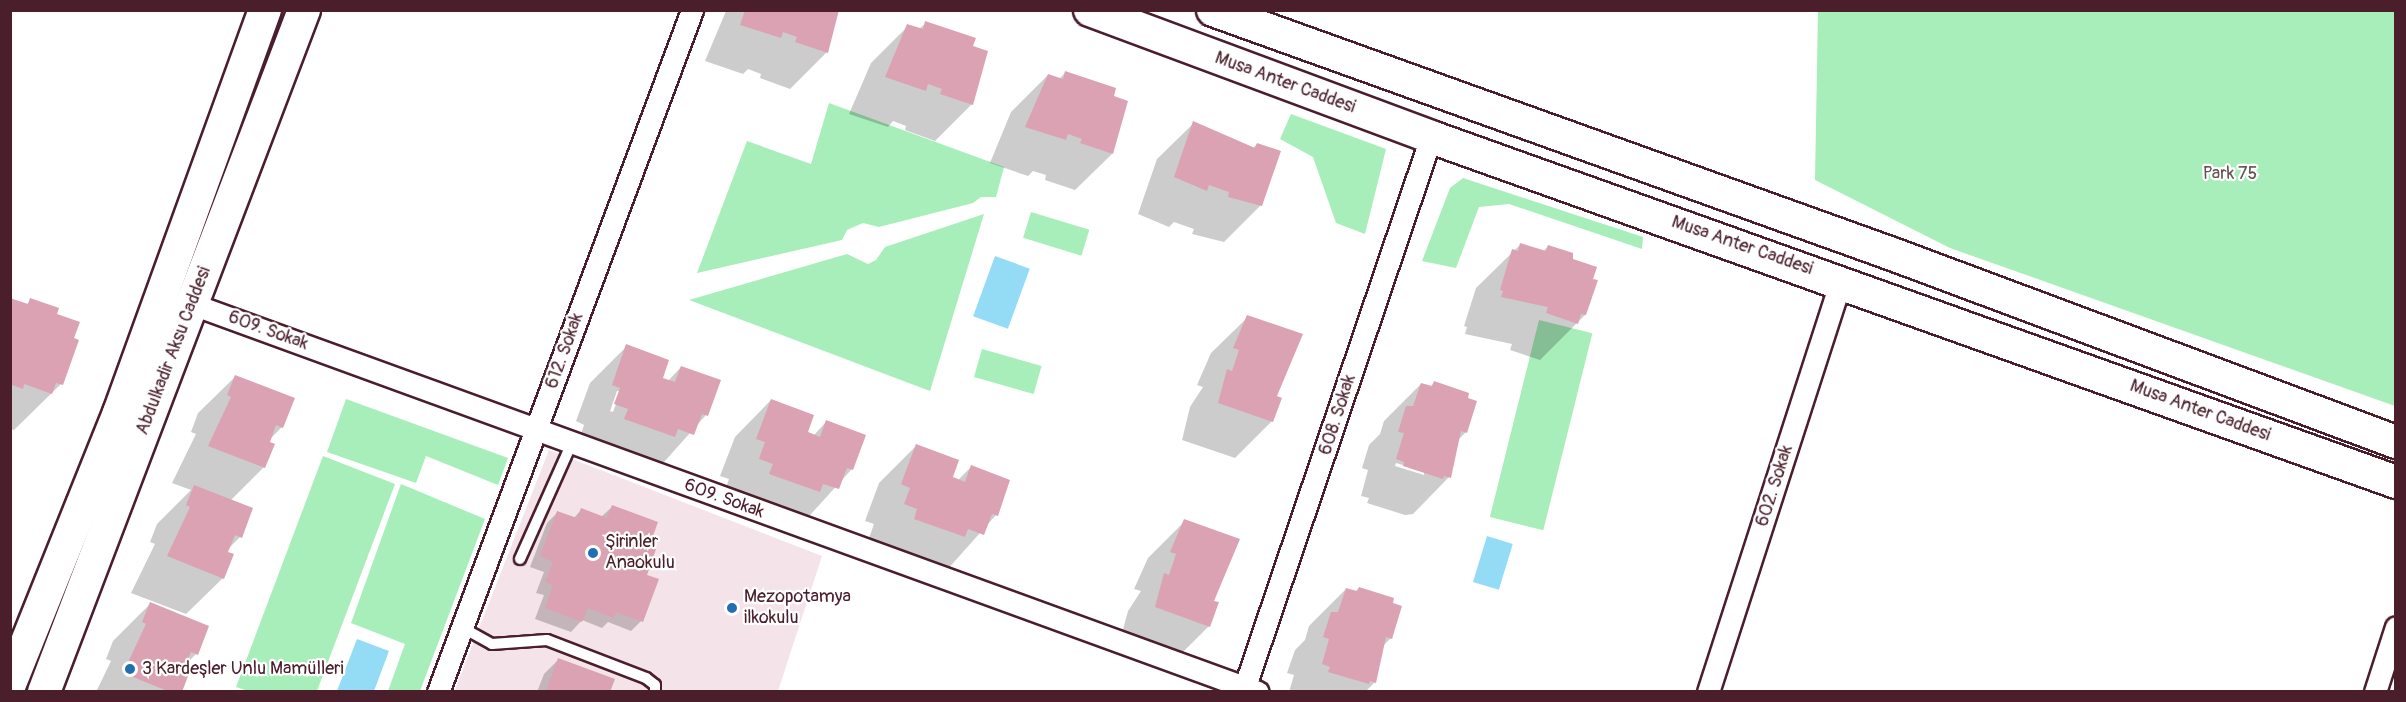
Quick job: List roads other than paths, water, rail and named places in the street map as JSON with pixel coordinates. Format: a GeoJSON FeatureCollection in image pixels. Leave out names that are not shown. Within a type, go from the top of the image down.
{"type":"FeatureCollection","features":[{"type":"Feature","properties":{"kind":"main road","name":"Abdulkadir Aksu Caddesi"},"geometry":{"type":"LineString","coordinates":[[10,684],[119,413],[265,10]]}},
{"type":"Feature","properties":{"kind":"main road","name":"Abdulkadir Aksu Caddesi"},"geometry":{"type":"LineString","coordinates":[[44,692],[304,10]]}},
{"type":"Feature","properties":{"kind":"main road","name":"Musa Anter Caddesi"},"geometry":{"type":"LineString","coordinates":[[1090,10],[1431,137],[1841,281],[2396,482]]}},
{"type":"Feature","properties":{"kind":"main road"},"geometry":{"type":"LineString","coordinates":[[1214,10],[1895,255],[2396,442]]}},
{"type":"Feature","properties":{"kind":"street","name":"612. Sokak"},"geometry":{"type":"LineString","coordinates":[[438,692],[693,10]]}},
{"type":"Feature","properties":{"kind":"street","name":"608. Sokak"},"geometry":{"type":"LineString","coordinates":[[1249,690],[1431,137]]}},
{"type":"Feature","properties":{"kind":"street","name":"602. Sokak"},"geometry":{"type":"LineString","coordinates":[[1708,692],[1841,281]]}},
{"type":"Feature","properties":{"kind":"street","name":"609. Sokak"},"geometry":{"type":"LineString","coordinates":[[192,304],[1249,690]]}},
{"type":"Feature","properties":{"kind":"street"},"geometry":{"type":"LineString","coordinates":[[2375,692],[2396,627]]}},
{"type":"Feature","properties":{"kind":"lane"},"geometry":{"type":"LineString","coordinates":[[520,559],[572,443]]}},
{"type":"Feature","properties":{"kind":"lane"},"geometry":{"type":"LineString","coordinates":[[462,628],[492,644],[547,640],[646,678],[655,685],[655,692]]}},
{"type":"Feature","properties":{"kind":"water"},"geometry":{"type":"Polygon","coordinates":[[[995,256],[1030,269],[1008,329],[973,316],[995,256]]]}},
{"type":"Feature","properties":{"kind":"water"},"geometry":{"type":"Polygon","coordinates":[[[1487,536],[1513,544],[1499,590],[1473,582],[1487,536]]]}},
{"type":"Feature","properties":{"kind":"water"},"geometry":{"type":"Polygon","coordinates":[[[357,639],[389,651],[374,691],[337,691],[357,639]]]}},
{"type":"Feature","properties":{"kind":"place","name":"Şirinler Anaokulu"},"geometry":{"type":"Point","coordinates":[593,553]}},
{"type":"Feature","properties":{"kind":"place","name":"Mezopotamya ilkokulu"},"geometry":{"type":"Point","coordinates":[732,608]}},
{"type":"Feature","properties":{"kind":"place","name":"3 Kardeşler Unlu Mamülleri"},"geometry":{"type":"Point","coordinates":[130,669]}},
{"type":"Feature","properties":{"kind":"park label","name":"Park 75"},"geometry":{"type":"Point","coordinates":[2230,174]}}]}
